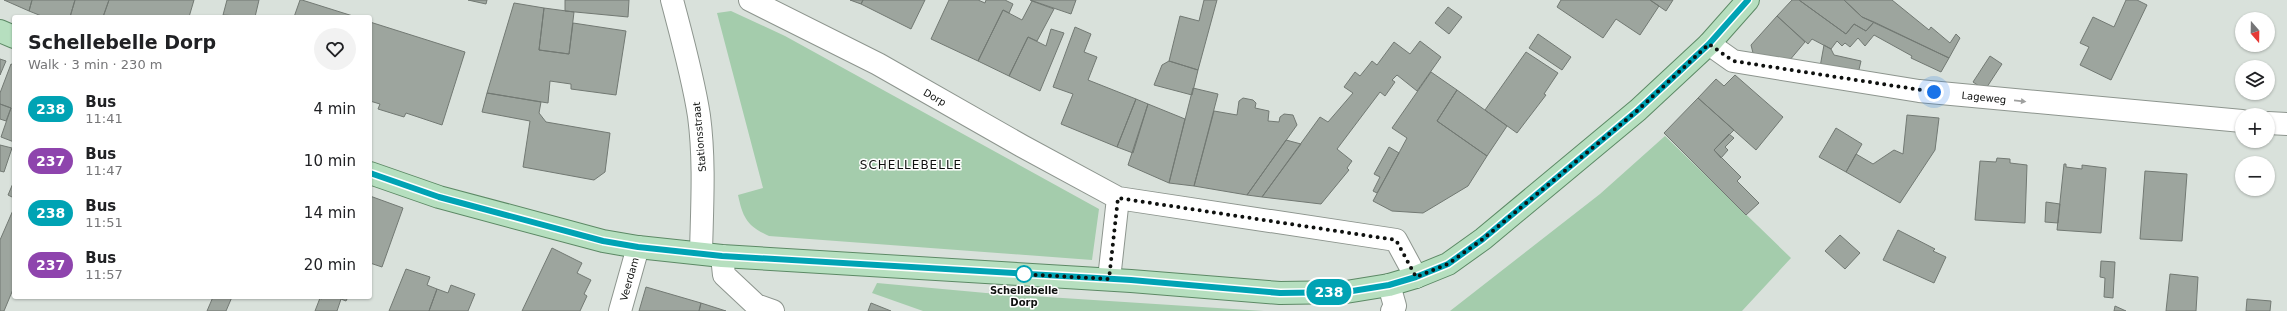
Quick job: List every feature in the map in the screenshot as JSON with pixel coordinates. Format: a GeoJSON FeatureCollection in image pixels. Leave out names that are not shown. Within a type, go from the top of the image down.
{"type":"FeatureCollection","features":[{"type":"Feature","properties":{"kind":"main road"},"geometry":{"type":"LineString","coordinates":[[372,174],[439,197],[603,241],[638,247],[722,256],[1109,279],[1280,293],[1346,292],[1389,285],[1416,277],[1448,264],[1483,239],[1638,110],[1709,44],[1748,0]]}},
{"type":"Feature","properties":{"kind":"main road"},"geometry":{"type":"LineString","coordinates":[[0,31],[12,36]]}},
{"type":"Feature","properties":{"kind":"street","name":"Stationsstraat"},"geometry":{"type":"LineString","coordinates":[[672,0],[689,66],[699,117],[703,193],[700,253]]}},
{"type":"Feature","properties":{"kind":"street","name":"Dorp"},"geometry":{"type":"LineString","coordinates":[[750,0],[878,64],[1022,146],[1118,198],[1396,240],[1416,277]]}},
{"type":"Feature","properties":{"kind":"street","name":"Lageweg"},"geometry":{"type":"LineString","coordinates":[[1709,44],[1733,61],[1919,91],[2235,120]]}},
{"type":"Feature","properties":{"kind":"street"},"geometry":{"type":"LineString","coordinates":[[2275,123],[2287,124]]}},
{"type":"Feature","properties":{"kind":"street"},"geometry":{"type":"LineString","coordinates":[[1109,279],[1118,198]]}},
{"type":"Feature","properties":{"kind":"street","name":"Veerdam"},"geometry":{"type":"LineString","coordinates":[[620,311],[638,247]]}},
{"type":"Feature","properties":{"kind":"street"},"geometry":{"type":"LineString","coordinates":[[722,256],[724,275],[756,305],[773,311]]}},
{"type":"Feature","properties":{"kind":"street"},"geometry":{"type":"LineString","coordinates":[[1389,285],[1395,306],[1392,311]]}},
{"type":"Feature","properties":{"kind":"green space"},"geometry":{"type":"Polygon","coordinates":[[[731,11],[785,36],[1099,209],[1092,260],[769,236],[756,229],[744,215],[738,195],[763,188],[717,13],[731,11]]]}},
{"type":"Feature","properties":{"kind":"green space"},"geometry":{"type":"Polygon","coordinates":[[[1665,136],[1791,258],[1742,311],[1450,311],[1600,194],[1665,136]]]}},
{"type":"Feature","properties":{"kind":"green space"},"geometry":{"type":"Polygon","coordinates":[[[877,283],[986,293],[1264,311],[923,311],[872,293],[877,283]]]}},
{"type":"Feature","properties":{"kind":"building"},"geometry":{"type":"Polygon","coordinates":[[[4,0],[32,0],[29,11],[4,0]]]}},
{"type":"Feature","properties":{"kind":"building"},"geometry":{"type":"Polygon","coordinates":[[[32,0],[75,0],[71,15],[39,15],[29,11],[32,0]]]}},
{"type":"Feature","properties":{"kind":"building"},"geometry":{"type":"Polygon","coordinates":[[[75,0],[109,0],[104,15],[71,15],[75,0]]]}},
{"type":"Feature","properties":{"kind":"building"},"geometry":{"type":"Polygon","coordinates":[[[109,0],[194,0],[190,15],[104,15],[109,0]]]}},
{"type":"Feature","properties":{"kind":"building"},"geometry":{"type":"Polygon","coordinates":[[[227,0],[259,0],[255,15],[223,15],[227,0]]]}},
{"type":"Feature","properties":{"kind":"building"},"geometry":{"type":"Polygon","coordinates":[[[300,0],[302,0],[350,15],[295,15],[300,0]]]}},
{"type":"Feature","properties":{"kind":"building"},"geometry":{"type":"Polygon","coordinates":[[[468,0],[487,0],[486,4],[468,0]]]}},
{"type":"Feature","properties":{"kind":"building"},"geometry":{"type":"Polygon","coordinates":[[[565,0],[629,0],[628,17],[565,11],[565,0]]]}},
{"type":"Feature","properties":{"kind":"building"},"geometry":{"type":"Polygon","coordinates":[[[850,0],[863,0],[861,4],[850,0]]]}},
{"type":"Feature","properties":{"kind":"building"},"geometry":{"type":"Polygon","coordinates":[[[863,0],[925,0],[911,29],[861,4],[863,0]]]}},
{"type":"Feature","properties":{"kind":"building"},"geometry":{"type":"Polygon","coordinates":[[[949,0],[978,0],[985,3],[986,0],[1005,0],[1013,4],[1009,13],[1003,10],[978,61],[931,39],[949,0]]]}},
{"type":"Feature","properties":{"kind":"building"},"geometry":{"type":"Polygon","coordinates":[[[1030,0],[1076,0],[1071,14],[1030,0]]]}},
{"type":"Feature","properties":{"kind":"building"},"geometry":{"type":"Polygon","coordinates":[[[1204,0],[1217,0],[1198,70],[1169,61],[1180,16],[1199,21],[1204,0]]]}},
{"type":"Feature","properties":{"kind":"building"},"geometry":{"type":"Polygon","coordinates":[[[1561,0],[1650,0],[1659,6],[1640,35],[1616,19],[1603,38],[1557,7],[1561,0]]]}},
{"type":"Feature","properties":{"kind":"building"},"geometry":{"type":"Polygon","coordinates":[[[1650,0],[1673,0],[1666,11],[1650,0]]]}},
{"type":"Feature","properties":{"kind":"building"},"geometry":{"type":"Polygon","coordinates":[[[1792,0],[1799,0],[1846,34],[1854,24],[1866,31],[1874,22],[1949,58],[1941,72],[1911,58],[1912,56],[1874,35],[1865,46],[1858,38],[1850,47],[1845,43],[1842,46],[1837,41],[1831,49],[1812,39],[1808,44],[1777,16],[1792,0]]]}},
{"type":"Feature","properties":{"kind":"building"},"geometry":{"type":"Polygon","coordinates":[[[1799,0],[1844,0],[1862,17],[1874,22],[1866,31],[1854,24],[1846,34],[1799,0]]]}},
{"type":"Feature","properties":{"kind":"building"},"geometry":{"type":"Polygon","coordinates":[[[1844,0],[1892,0],[1929,30],[1931,27],[1950,43],[1956,34],[1960,38],[1949,58],[1862,17],[1844,0]]]}},
{"type":"Feature","properties":{"kind":"building"},"geometry":{"type":"Polygon","coordinates":[[[2126,0],[2137,0],[2147,5],[2111,80],[2080,65],[2089,47],[2080,43],[2093,17],[2114,27],[2126,0]]]}},
{"type":"Feature","properties":{"kind":"building"},"geometry":{"type":"Polygon","coordinates":[[[1032,1],[1054,9],[1037,41],[1028,37],[1009,76],[978,61],[1003,10],[1022,20],[1032,1]]]}},
{"type":"Feature","properties":{"kind":"building"},"geometry":{"type":"Polygon","coordinates":[[[514,3],[544,8],[539,50],[569,54],[573,23],[626,31],[616,95],[571,89],[571,84],[550,81],[548,103],[487,93],[514,3]]]}},
{"type":"Feature","properties":{"kind":"building"},"geometry":{"type":"Polygon","coordinates":[[[1448,7],[1462,17],[1449,34],[1435,23],[1448,7]]]}},
{"type":"Feature","properties":{"kind":"building"},"geometry":{"type":"Polygon","coordinates":[[[544,8],[574,12],[569,54],[539,50],[544,8]]]}},
{"type":"Feature","properties":{"kind":"building"},"geometry":{"type":"Polygon","coordinates":[[[1777,16],[1805,42],[1789,61],[1753,53],[1751,45],[1777,16]]]}},
{"type":"Feature","properties":{"kind":"building"},"geometry":{"type":"Polygon","coordinates":[[[372,23],[465,52],[442,125],[406,113],[404,117],[378,109],[380,104],[372,102],[372,23]]]}},
{"type":"Feature","properties":{"kind":"building"},"geometry":{"type":"Polygon","coordinates":[[[1075,27],[1091,34],[1084,52],[1097,57],[1088,80],[1136,99],[1117,147],[1061,124],[1073,94],[1053,87],[1075,27]]]}},
{"type":"Feature","properties":{"kind":"building"},"geometry":{"type":"Polygon","coordinates":[[[1051,29],[1064,33],[1040,91],[1009,76],[1028,37],[1046,46],[1051,29]]]}},
{"type":"Feature","properties":{"kind":"building"},"geometry":{"type":"Polygon","coordinates":[[[1538,34],[1571,57],[1562,70],[1529,48],[1538,34]]]}},
{"type":"Feature","properties":{"kind":"building"},"geometry":{"type":"Polygon","coordinates":[[[1420,41],[1441,57],[1417,91],[1397,75],[1392,80],[1395,82],[1385,96],[1380,92],[1337,149],[1352,161],[1347,168],[1349,170],[1321,204],[1262,197],[1320,117],[1328,122],[1353,93],[1344,87],[1355,72],[1360,76],[1372,61],[1377,65],[1394,42],[1410,54],[1420,41]]]}},
{"type":"Feature","properties":{"kind":"building"},"geometry":{"type":"Polygon","coordinates":[[[1824,45],[1831,49],[1834,55],[1861,61],[1858,74],[1820,67],[1824,45]]]}},
{"type":"Feature","properties":{"kind":"building"},"geometry":{"type":"Polygon","coordinates":[[[1526,52],[1558,73],[1544,94],[1546,95],[1517,133],[1485,110],[1526,52]]]}},
{"type":"Feature","properties":{"kind":"building"},"geometry":{"type":"Polygon","coordinates":[[[1990,56],[2002,64],[1985,90],[1973,82],[1990,56]]]}},
{"type":"Feature","properties":{"kind":"building"},"geometry":{"type":"Polygon","coordinates":[[[0,59],[6,61],[0,75],[0,59]]]}},
{"type":"Feature","properties":{"kind":"building"},"geometry":{"type":"Polygon","coordinates":[[[1169,61],[1198,70],[1192,95],[1154,85],[1162,65],[1169,61]]]}},
{"type":"Feature","properties":{"kind":"building"},"geometry":{"type":"Polygon","coordinates":[[[12,64],[12,141],[1,137],[11,108],[0,104],[0,93],[12,64]]]}},
{"type":"Feature","properties":{"kind":"building"},"geometry":{"type":"Polygon","coordinates":[[[1431,72],[1457,90],[1437,121],[1487,156],[1468,186],[1423,213],[1392,211],[1373,201],[1407,138],[1392,128],[1431,72]]]}},
{"type":"Feature","properties":{"kind":"building"},"geometry":{"type":"Polygon","coordinates":[[[1735,75],[1783,117],[1756,150],[1698,98],[1716,79],[1724,86],[1735,75]]]}},
{"type":"Feature","properties":{"kind":"building"},"geometry":{"type":"Polygon","coordinates":[[[1193,88],[1218,94],[1194,186],[1169,183],[1193,88]]]}},
{"type":"Feature","properties":{"kind":"building"},"geometry":{"type":"Polygon","coordinates":[[[1457,90],[1507,126],[1487,156],[1437,121],[1457,90]]]}},
{"type":"Feature","properties":{"kind":"building"},"geometry":{"type":"Polygon","coordinates":[[[487,93],[541,102],[539,113],[546,122],[610,133],[605,172],[594,180],[523,167],[530,121],[482,112],[487,93]]]}},
{"type":"Feature","properties":{"kind":"building"},"geometry":{"type":"Polygon","coordinates":[[[1243,98],[1253,100],[1256,103],[1255,108],[1269,111],[1268,121],[1279,122],[1280,117],[1284,114],[1293,115],[1297,125],[1247,195],[1194,186],[1214,111],[1237,115],[1239,101],[1243,98]]]}},
{"type":"Feature","properties":{"kind":"building"},"geometry":{"type":"Polygon","coordinates":[[[1698,98],[1734,130],[1714,150],[1741,177],[1737,181],[1759,203],[1746,215],[1664,133],[1698,98]]]}},
{"type":"Feature","properties":{"kind":"building"},"geometry":{"type":"Polygon","coordinates":[[[1136,99],[1148,104],[1133,153],[1117,147],[1136,99]]]}},
{"type":"Feature","properties":{"kind":"building"},"geometry":{"type":"Polygon","coordinates":[[[0,104],[11,108],[6,121],[0,119],[0,104]]]}},
{"type":"Feature","properties":{"kind":"building"},"geometry":{"type":"Polygon","coordinates":[[[1148,104],[1185,119],[1169,183],[1128,165],[1148,104]]]}},
{"type":"Feature","properties":{"kind":"building"},"geometry":{"type":"Polygon","coordinates":[[[1907,115],[1939,118],[1935,150],[1900,203],[1846,172],[1856,154],[1873,164],[1894,150],[1903,154],[1907,115]]]}},
{"type":"Feature","properties":{"kind":"building"},"geometry":{"type":"Polygon","coordinates":[[[1836,128],[1862,144],[1846,172],[1819,157],[1836,128]]]}},
{"type":"Feature","properties":{"kind":"building"},"geometry":{"type":"Polygon","coordinates":[[[1729,134],[1734,138],[1725,147],[1728,150],[1721,158],[1714,150],[1729,134]]]}},
{"type":"Feature","properties":{"kind":"building"},"geometry":{"type":"Polygon","coordinates":[[[1286,140],[1301,144],[1262,197],[1247,195],[1286,140]]]}},
{"type":"Feature","properties":{"kind":"building"},"geometry":{"type":"Polygon","coordinates":[[[0,145],[12,148],[4,172],[0,171],[0,145]]]}},
{"type":"Feature","properties":{"kind":"building"},"geometry":{"type":"Polygon","coordinates":[[[1389,147],[1399,153],[1377,193],[1373,191],[1380,177],[1374,174],[1389,147]]]}},
{"type":"Feature","properties":{"kind":"building"},"geometry":{"type":"Polygon","coordinates":[[[1997,158],[2010,159],[2010,163],[2027,165],[2025,223],[1975,220],[1980,161],[1996,162],[1997,158]]]}},
{"type":"Feature","properties":{"kind":"building"},"geometry":{"type":"Polygon","coordinates":[[[2064,164],[2066,164],[2066,167],[2082,169],[2082,165],[2106,168],[2101,233],[2057,230],[2064,164]]]}},
{"type":"Feature","properties":{"kind":"building"},"geometry":{"type":"Polygon","coordinates":[[[2145,171],[2187,174],[2182,241],[2140,239],[2145,171]]]}},
{"type":"Feature","properties":{"kind":"building"},"geometry":{"type":"Polygon","coordinates":[[[12,186],[12,197],[8,195],[12,186]]]}},
{"type":"Feature","properties":{"kind":"building"},"geometry":{"type":"Polygon","coordinates":[[[372,197],[403,208],[382,267],[372,264],[372,197]]]}},
{"type":"Feature","properties":{"kind":"building"},"geometry":{"type":"Polygon","coordinates":[[[2046,202],[2060,204],[2058,223],[2045,222],[2046,202]]]}},
{"type":"Feature","properties":{"kind":"building"},"geometry":{"type":"Polygon","coordinates":[[[12,213],[12,292],[4,311],[0,311],[0,240],[12,213]]]}},
{"type":"Feature","properties":{"kind":"building"},"geometry":{"type":"Polygon","coordinates":[[[1898,230],[1935,249],[1933,251],[1946,257],[1934,283],[1883,260],[1898,230]]]}},
{"type":"Feature","properties":{"kind":"building"},"geometry":{"type":"Polygon","coordinates":[[[1840,235],[1860,253],[1845,269],[1825,251],[1840,235]]]}},
{"type":"Feature","properties":{"kind":"building"},"geometry":{"type":"Polygon","coordinates":[[[552,248],[582,263],[577,273],[591,280],[584,294],[587,296],[580,311],[522,311],[552,248]]]}},
{"type":"Feature","properties":{"kind":"building"},"geometry":{"type":"Polygon","coordinates":[[[2101,261],[2115,262],[2113,298],[2104,297],[2105,278],[2100,277],[2101,261]]]}},
{"type":"Feature","properties":{"kind":"building"},"geometry":{"type":"Polygon","coordinates":[[[406,269],[430,277],[427,285],[437,289],[429,311],[389,311],[406,269]]]}},
{"type":"Feature","properties":{"kind":"building"},"geometry":{"type":"Polygon","coordinates":[[[2170,274],[2198,277],[2196,311],[2166,311],[2170,274]]]}},
{"type":"Feature","properties":{"kind":"building"},"geometry":{"type":"Polygon","coordinates":[[[451,285],[475,294],[468,311],[429,311],[437,289],[448,293],[451,285]]]}},
{"type":"Feature","properties":{"kind":"building"},"geometry":{"type":"Polygon","coordinates":[[[646,287],[701,303],[699,311],[639,311],[646,287]]]}},
{"type":"Feature","properties":{"kind":"building"},"geometry":{"type":"Polygon","coordinates":[[[212,299],[231,299],[226,311],[207,311],[212,299]]]}},
{"type":"Feature","properties":{"kind":"building"},"geometry":{"type":"Polygon","coordinates":[[[320,299],[341,299],[337,311],[315,311],[320,299]]]}},
{"type":"Feature","properties":{"kind":"building"},"geometry":{"type":"Polygon","coordinates":[[[2247,299],[2271,301],[2270,311],[2246,311],[2247,299]]]}},
{"type":"Feature","properties":{"kind":"building"},"geometry":{"type":"Polygon","coordinates":[[[701,303],[726,311],[699,311],[701,303]]]}},
{"type":"Feature","properties":{"kind":"building"},"geometry":{"type":"Polygon","coordinates":[[[871,303],[891,311],[868,311],[871,303]]]}},
{"type":"Feature","properties":{"kind":"building"},"geometry":{"type":"Polygon","coordinates":[[[2115,306],[2126,311],[2114,311],[2115,306]]]}},
{"type":"Feature","properties":{"kind":"bus line","name":"238"},"geometry":{"type":"LineString","coordinates":[[372,174],[439,197],[546,224],[603,241],[638,247],[722,256],[1131,280],[1280,293],[1346,292],[1389,285],[1416,277],[1448,264],[1483,239],[1638,110],[1709,44],[1748,0]]}},
{"type":"Feature","properties":{"kind":"place","name":"Schellebelle Dorp"},"geometry":{"type":"Point","coordinates":[1024,274]}},
{"type":"Feature","properties":{"kind":"district","name":"SCHELLEBELLE"},"geometry":{"type":"Point","coordinates":[911,165]}},
{"type":"Feature","properties":{"kind":"route"},"geometry":{"type":"LineString","coordinates":[[1024,274],[1019,274],[1109,279],[1118,198],[1396,240],[1416,277],[1448,264],[1483,239],[1638,110],[1709,44],[1733,61],[1919,91],[1934,92]]}}]}
